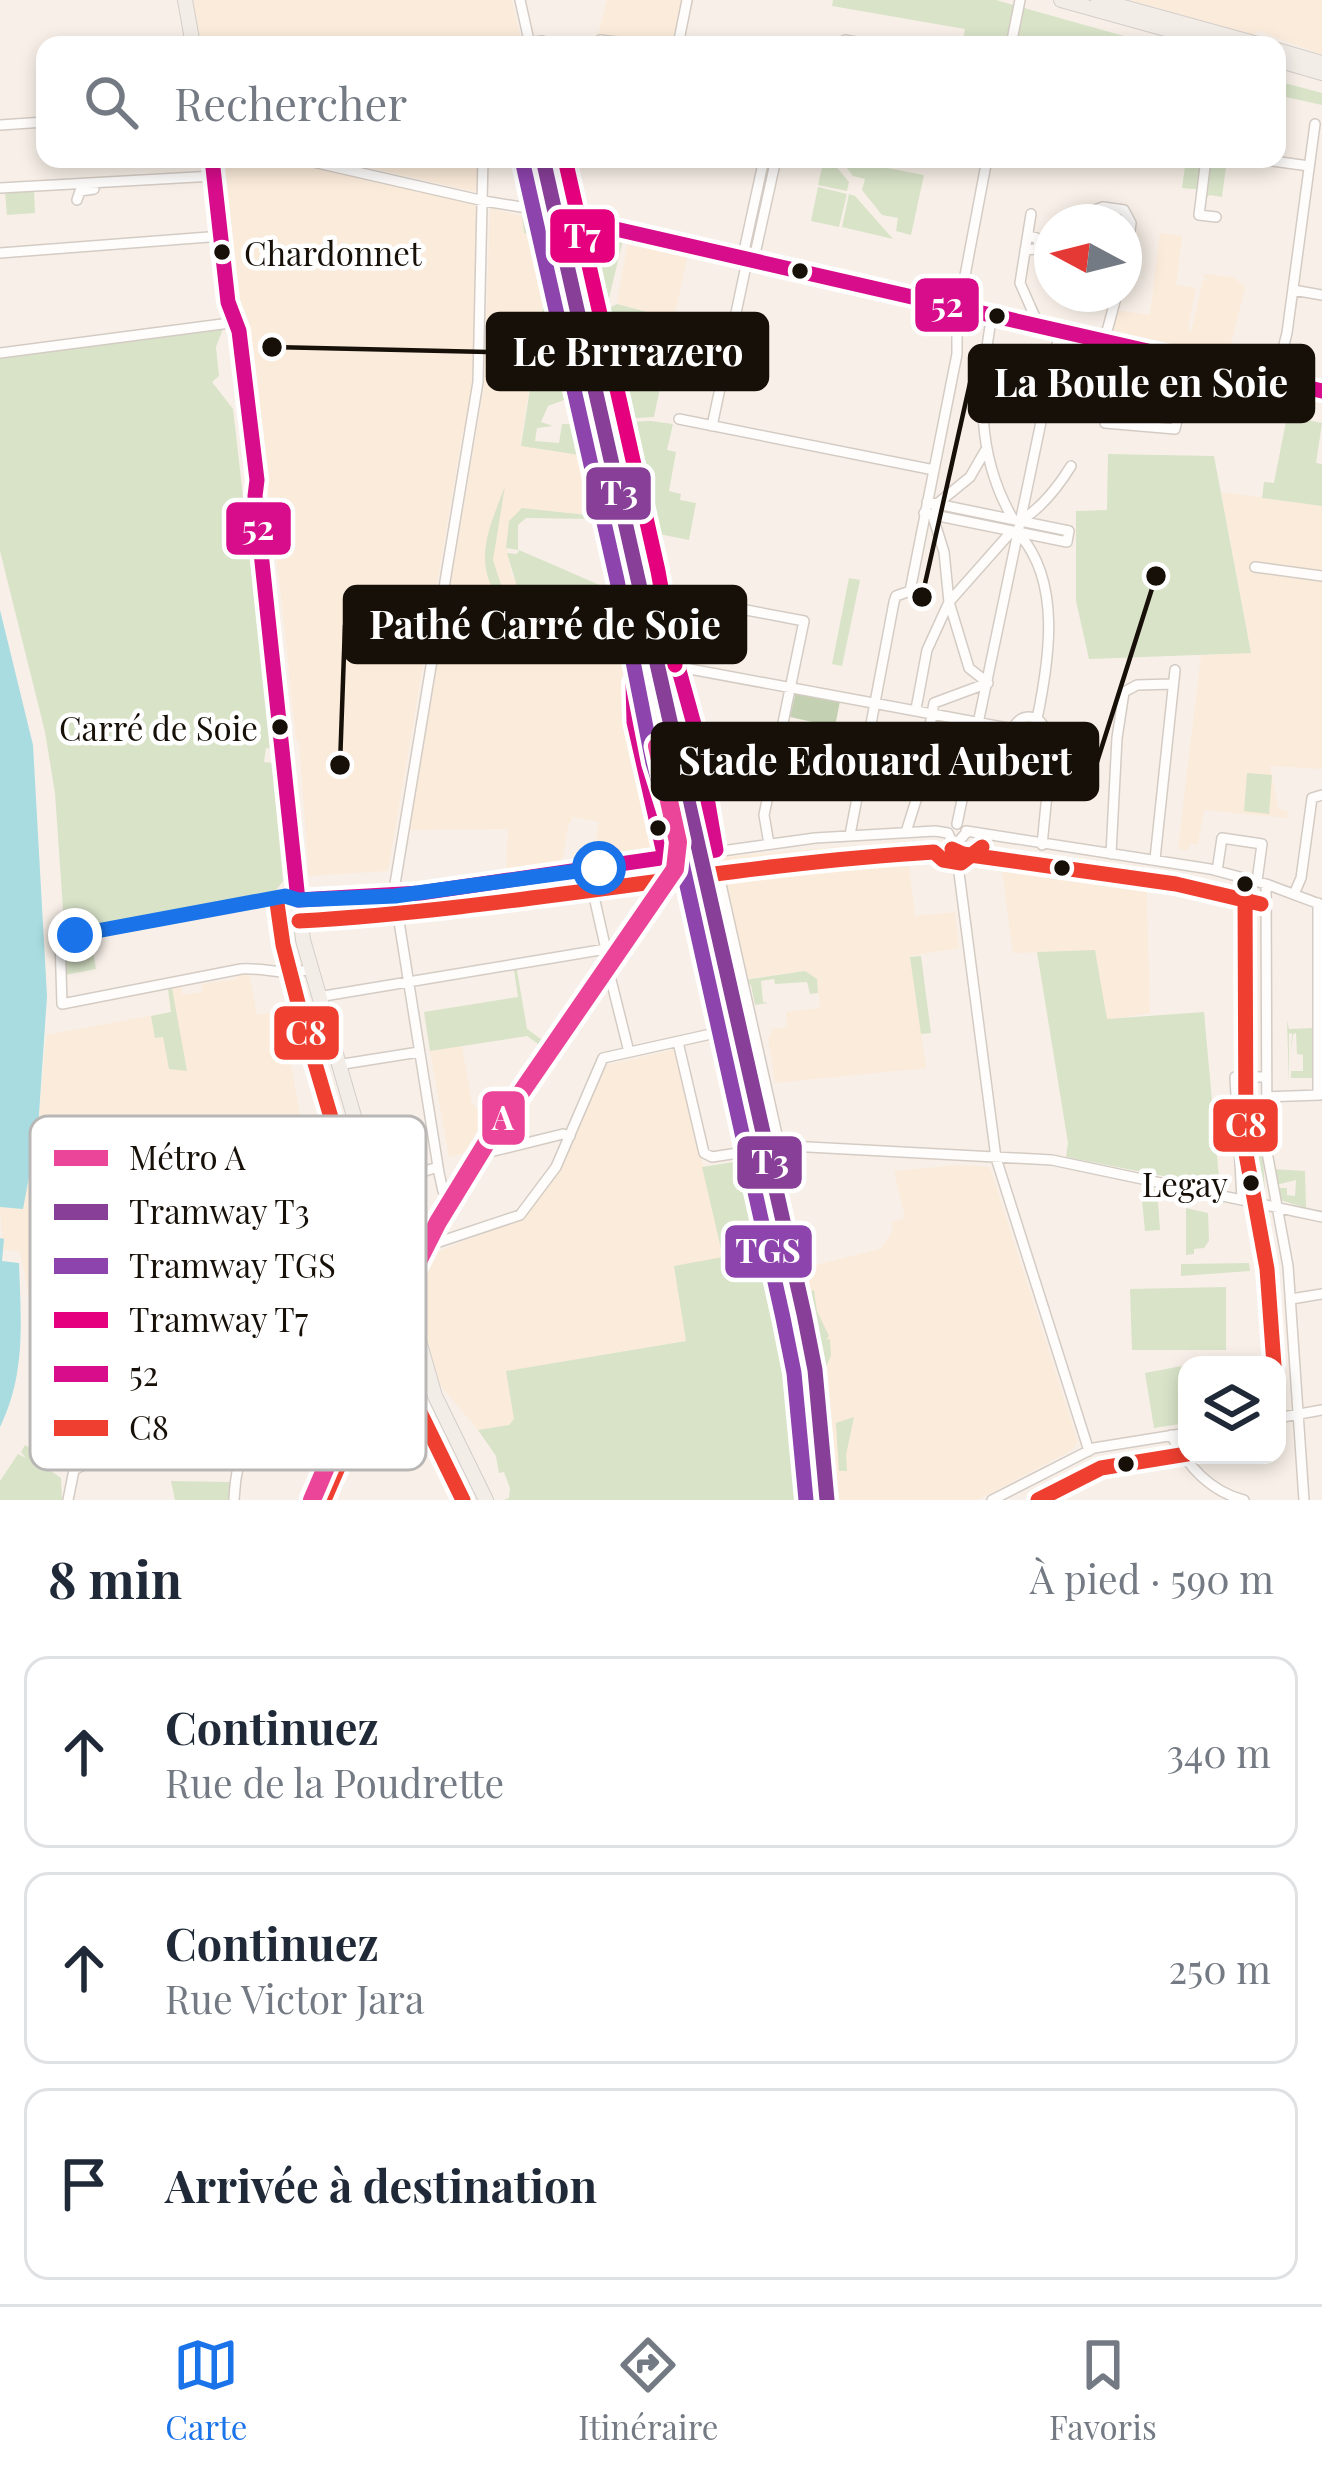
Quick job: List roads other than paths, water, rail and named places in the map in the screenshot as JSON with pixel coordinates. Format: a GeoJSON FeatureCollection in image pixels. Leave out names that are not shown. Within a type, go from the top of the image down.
{"type":"FeatureCollection","features":[{"type":"Feature","properties":{"kind":"main road"},"geometry":{"type":"LineString","coordinates":[[185,0],[191,36]]}},
{"type":"Feature","properties":{"kind":"main road"},"geometry":{"type":"LineString","coordinates":[[1061,0],[1191,36]]}},
{"type":"Feature","properties":{"kind":"main road"},"geometry":{"type":"LineString","coordinates":[[1098,0],[1228,36]]}},
{"type":"Feature","properties":{"kind":"main road"},"geometry":{"type":"LineString","coordinates":[[1286,53],[1322,63]]}},
{"type":"Feature","properties":{"kind":"main road"},"geometry":{"type":"LineString","coordinates":[[1286,63],[1322,73]]}},
{"type":"Feature","properties":{"kind":"main road"},"geometry":{"type":"LineString","coordinates":[[213,168],[249,479],[255,496]]}},
{"type":"Feature","properties":{"kind":"main road"},"geometry":{"type":"LineString","coordinates":[[228,302],[241,346],[257,479],[255,496],[298,900],[310,969],[352,1116]]}},
{"type":"Feature","properties":{"kind":"main road"},"geometry":{"type":"LineString","coordinates":[[230,327],[241,346]]}},
{"type":"Feature","properties":{"kind":"main road"},"geometry":{"type":"LineString","coordinates":[[426,1367],[435,1396],[486,1500]]}},
{"type":"Feature","properties":{"kind":"main road"},"geometry":{"type":"LineString","coordinates":[[301,1500],[315,1470]]}},
{"type":"Feature","properties":{"kind":"main road"},"geometry":{"type":"LineString","coordinates":[[310,1500],[321,1470]]}},
{"type":"Feature","properties":{"kind":"street"},"geometry":{"type":"LineString","coordinates":[[520,0],[528,36]]}},
{"type":"Feature","properties":{"kind":"street"},"geometry":{"type":"LineString","coordinates":[[680,36],[687,0]]}},
{"type":"Feature","properties":{"kind":"street"},"geometry":{"type":"LineString","coordinates":[[1012,36],[1020,0]]}},
{"type":"Feature","properties":{"kind":"street"},"geometry":{"type":"LineString","coordinates":[[0,125],[36,123]]}},
{"type":"Feature","properties":{"kind":"street"},"geometry":{"type":"LineString","coordinates":[[1275,380],[1293,290],[1315,124]]}},
{"type":"Feature","properties":{"kind":"street"},"geometry":{"type":"LineString","coordinates":[[1286,163],[1310,166]]}},
{"type":"Feature","properties":{"kind":"street"},"geometry":{"type":"LineString","coordinates":[[339,168],[1322,391]]}},
{"type":"Feature","properties":{"kind":"street"},"geometry":{"type":"LineString","coordinates":[[452,1197],[443,1191],[438,1167],[395,896],[478,382],[483,168]]}},
{"type":"Feature","properties":{"kind":"street"},"geometry":{"type":"LineString","coordinates":[[558,168],[657,593],[695,728],[778,1139],[790,1146],[1052,1160],[1322,1217]]}},
{"type":"Feature","properties":{"kind":"street"},"geometry":{"type":"LineString","coordinates":[[712,426],[762,168]]}},
{"type":"Feature","properties":{"kind":"street"},"geometry":{"type":"LineString","coordinates":[[747,261],[773,168]]}},
{"type":"Feature","properties":{"kind":"street"},"geometry":{"type":"LineString","coordinates":[[850,835],[881,703],[894,602],[896,596],[910,591],[931,509],[957,353],[959,308],[985,168]]}},
{"type":"Feature","properties":{"kind":"street"},"geometry":{"type":"LineString","coordinates":[[1205,168],[1199,215],[1216,217]]}},
{"type":"Feature","properties":{"kind":"street"},"geometry":{"type":"LineString","coordinates":[[0,188],[214,178]]}},
{"type":"Feature","properties":{"kind":"street"},"geometry":{"type":"LineString","coordinates":[[77,200],[85,189],[214,178]]}},
{"type":"Feature","properties":{"kind":"street"},"geometry":{"type":"LineString","coordinates":[[1031,214],[1021,288],[1040,326]]}},
{"type":"Feature","properties":{"kind":"street"},"geometry":{"type":"LineString","coordinates":[[0,253],[223,236]]}},
{"type":"Feature","properties":{"kind":"street"},"geometry":{"type":"LineString","coordinates":[[1028,236],[1034,237]]}},
{"type":"Feature","properties":{"kind":"street"},"geometry":{"type":"LineString","coordinates":[[1025,250],[1034,249]]}},
{"type":"Feature","properties":{"kind":"street"},"geometry":{"type":"LineString","coordinates":[[1293,290],[1322,295]]}},
{"type":"Feature","properties":{"kind":"street"},"geometry":{"type":"LineString","coordinates":[[1104,342],[1112,312]]}},
{"type":"Feature","properties":{"kind":"street"},"geometry":{"type":"LineString","coordinates":[[992,315],[983,364],[985,452],[999,493],[1032,550],[1047,606],[1048,659],[1037,719],[1045,735],[1033,749],[1016,744],[1012,729]]}},
{"type":"Feature","properties":{"kind":"street"},"geometry":{"type":"LineString","coordinates":[[0,353],[230,327]]}},
{"type":"Feature","properties":{"kind":"street"},"geometry":{"type":"LineString","coordinates":[[1060,331],[954,833],[996,1158],[1088,1451]]}},
{"type":"Feature","properties":{"kind":"street"},"geometry":{"type":"LineString","coordinates":[[1119,345],[1105,424],[1175,429],[1191,361]]}},
{"type":"Feature","properties":{"kind":"street"},"geometry":{"type":"LineString","coordinates":[[983,364],[1017,370],[1019,384]]}},
{"type":"Feature","properties":{"kind":"street"},"geometry":{"type":"LineString","coordinates":[[679,419],[934,470]]}},
{"type":"Feature","properties":{"kind":"street"},"geometry":{"type":"LineString","coordinates":[[931,509],[970,477],[985,452]]}},
{"type":"Feature","properties":{"kind":"street"},"geometry":{"type":"LineString","coordinates":[[916,709],[927,650],[949,602],[1072,466]]}},
{"type":"Feature","properties":{"kind":"street"},"geometry":{"type":"LineString","coordinates":[[931,509],[1070,531],[1067,542],[1016,526]]}},
{"type":"Feature","properties":{"kind":"street"},"geometry":{"type":"LineString","coordinates":[[931,509],[944,552],[949,602],[969,668],[988,683]]}},
{"type":"Feature","properties":{"kind":"street"},"geometry":{"type":"LineString","coordinates":[[1255,567],[1322,576]]}},
{"type":"Feature","properties":{"kind":"street"},"geometry":{"type":"LineString","coordinates":[[657,593],[803,621],[764,815],[769,844]]}},
{"type":"Feature","properties":{"kind":"street"},"geometry":{"type":"LineString","coordinates":[[679,667],[1012,729]]}},
{"type":"Feature","properties":{"kind":"street"},"geometry":{"type":"LineString","coordinates":[[1155,860],[1175,670]]}},
{"type":"Feature","properties":{"kind":"street"},"geometry":{"type":"LineString","coordinates":[[906,832],[934,703],[988,683]]}},
{"type":"Feature","properties":{"kind":"street"},"geometry":{"type":"LineString","coordinates":[[1111,854],[1124,692],[1137,685],[1174,684]]}},
{"type":"Feature","properties":{"kind":"street"},"geometry":{"type":"LineString","coordinates":[[1012,729],[1021,719],[1037,719]]}},
{"type":"Feature","properties":{"kind":"street"},"geometry":{"type":"LineString","coordinates":[[1033,749],[1047,794],[1042,845]]}},
{"type":"Feature","properties":{"kind":"street"},"geometry":{"type":"LineString","coordinates":[[1294,894],[1301,878],[1312,798],[1322,795]]}},
{"type":"Feature","properties":{"kind":"street"},"geometry":{"type":"LineString","coordinates":[[310,969],[280,974],[241,969],[62,1004],[60,938],[285,896],[298,900],[395,896],[850,835],[954,833],[963,840],[966,833],[1217,871],[1320,904],[1320,1095],[1266,1097]]}},
{"type":"Feature","properties":{"kind":"street"},"geometry":{"type":"LineString","coordinates":[[1217,871],[1222,838],[1262,844],[1267,1152],[1288,1262],[1304,1500]]}},
{"type":"Feature","properties":{"kind":"street"},"geometry":{"type":"LineString","coordinates":[[588,870],[628,1052]]}},
{"type":"Feature","properties":{"kind":"street"},"geometry":{"type":"LineString","coordinates":[[318,997],[606,949]]}},
{"type":"Feature","properties":{"kind":"street"},"geometry":{"type":"LineString","coordinates":[[426,1235],[608,966]]}},
{"type":"Feature","properties":{"kind":"street"},"geometry":{"type":"LineString","coordinates":[[426,1244],[520,1215],[556,1168],[600,1060],[720,1032]]}},
{"type":"Feature","properties":{"kind":"street"},"geometry":{"type":"LineString","coordinates":[[678,1042],[704,1153],[712,1157],[751,1151]]}},
{"type":"Feature","properties":{"kind":"street"},"geometry":{"type":"LineString","coordinates":[[337,1065],[419,1052]]}},
{"type":"Feature","properties":{"kind":"street"},"geometry":{"type":"LineString","coordinates":[[1243,1199],[1235,1077],[1266,1077]]}},
{"type":"Feature","properties":{"kind":"street"},"geometry":{"type":"LineString","coordinates":[[484,1149],[570,1136]]}},
{"type":"Feature","properties":{"kind":"street"},"geometry":{"type":"LineString","coordinates":[[426,1171],[438,1167]]}},
{"type":"Feature","properties":{"kind":"street"},"geometry":{"type":"LineString","coordinates":[[429,1231],[445,1242]]}},
{"type":"Feature","properties":{"kind":"street"},"geometry":{"type":"LineString","coordinates":[[1291,1298],[1322,1294]]}},
{"type":"Feature","properties":{"kind":"street"},"geometry":{"type":"LineString","coordinates":[[1286,1416],[1322,1410]]}},
{"type":"Feature","properties":{"kind":"street"},"geometry":{"type":"LineString","coordinates":[[992,1500],[1088,1451],[1178,1435]]}},
{"type":"Feature","properties":{"kind":"street"},"geometry":{"type":"LineString","coordinates":[[1171,1436],[1191,1468],[1214,1487],[1244,1500]]}},
{"type":"Feature","properties":{"kind":"street"},"geometry":{"type":"LineString","coordinates":[[68,1500],[74,1470]]}},
{"type":"Feature","properties":{"kind":"street"},"geometry":{"type":"LineString","coordinates":[[234,1500],[235,1470]]}},
{"type":"Feature","properties":{"kind":"water"},"geometry":{"type":"Polygon","coordinates":[[[0,610],[33,745],[47,996],[39,1116],[30,1116],[30,1172],[23,1209],[0,1207],[0,610]]]}},
{"type":"Feature","properties":{"kind":"water"},"geometry":{"type":"Polygon","coordinates":[[[0,1238],[4,1239],[2,1261],[19,1263],[21,1326],[14,1387],[0,1427],[0,1238]]]}},
{"type":"Feature","properties":{"kind":"tram line","name":"TGS"},"geometry":{"type":"LineString","coordinates":[[524,168],[617,580],[653,763],[676,836],[783,1318],[794,1373],[806,1500]]}},
{"type":"Feature","properties":{"kind":"tram line","name":"T3"},"geometry":{"type":"LineString","coordinates":[[545,168],[804,1314],[815,1370],[827,1500]]}},
{"type":"Feature","properties":{"kind":"tram line","name":"T7"},"geometry":{"type":"LineString","coordinates":[[567,168],[675,665]]}},
{"type":"Feature","properties":{"kind":"tram line"},"geometry":{"type":"LineString","coordinates":[[627,525],[637,560]]}},
{"type":"Feature","properties":{"kind":"tram line"},"geometry":{"type":"LineString","coordinates":[[652,624],[657,660]]}},
{"type":"Feature","properties":{"kind":"tram line"},"geometry":{"type":"LineString","coordinates":[[676,767],[688,834]]}},
{"type":"Feature","properties":{"kind":"tram line"},"geometry":{"type":"LineString","coordinates":[[705,862],[711,898]]}},
{"type":"Feature","properties":{"kind":"metro line","name":"A"},"geometry":{"type":"LineString","coordinates":[[426,1246],[487,1142],[675,869],[678,842],[657,746]]}},
{"type":"Feature","properties":{"kind":"metro line","name":"A"},"geometry":{"type":"LineString","coordinates":[[312,1500],[325,1470]]}},
{"type":"Feature","properties":{"kind":"place","name":"Chardonnet"},"geometry":{"type":"Point","coordinates":[222,252]}},
{"type":"Feature","properties":{"kind":"place","name":"Le Brrrazero"},"geometry":{"type":"Point","coordinates":[272,347]}},
{"type":"Feature","properties":{"kind":"place","name":"Stade Edouard Aubert"},"geometry":{"type":"Point","coordinates":[1156,576]}},
{"type":"Feature","properties":{"kind":"place","name":"La Boule en Soie"},"geometry":{"type":"Point","coordinates":[922,597]}},
{"type":"Feature","properties":{"kind":"place","name":"Carré de Soie"},"geometry":{"type":"Point","coordinates":[280,727]}},
{"type":"Feature","properties":{"kind":"place","name":"Pathé Carré de Soie"},"geometry":{"type":"Point","coordinates":[340,765]}},
{"type":"Feature","properties":{"kind":"place","name":"Legay"},"geometry":{"type":"Point","coordinates":[1251,1183]}}]}
